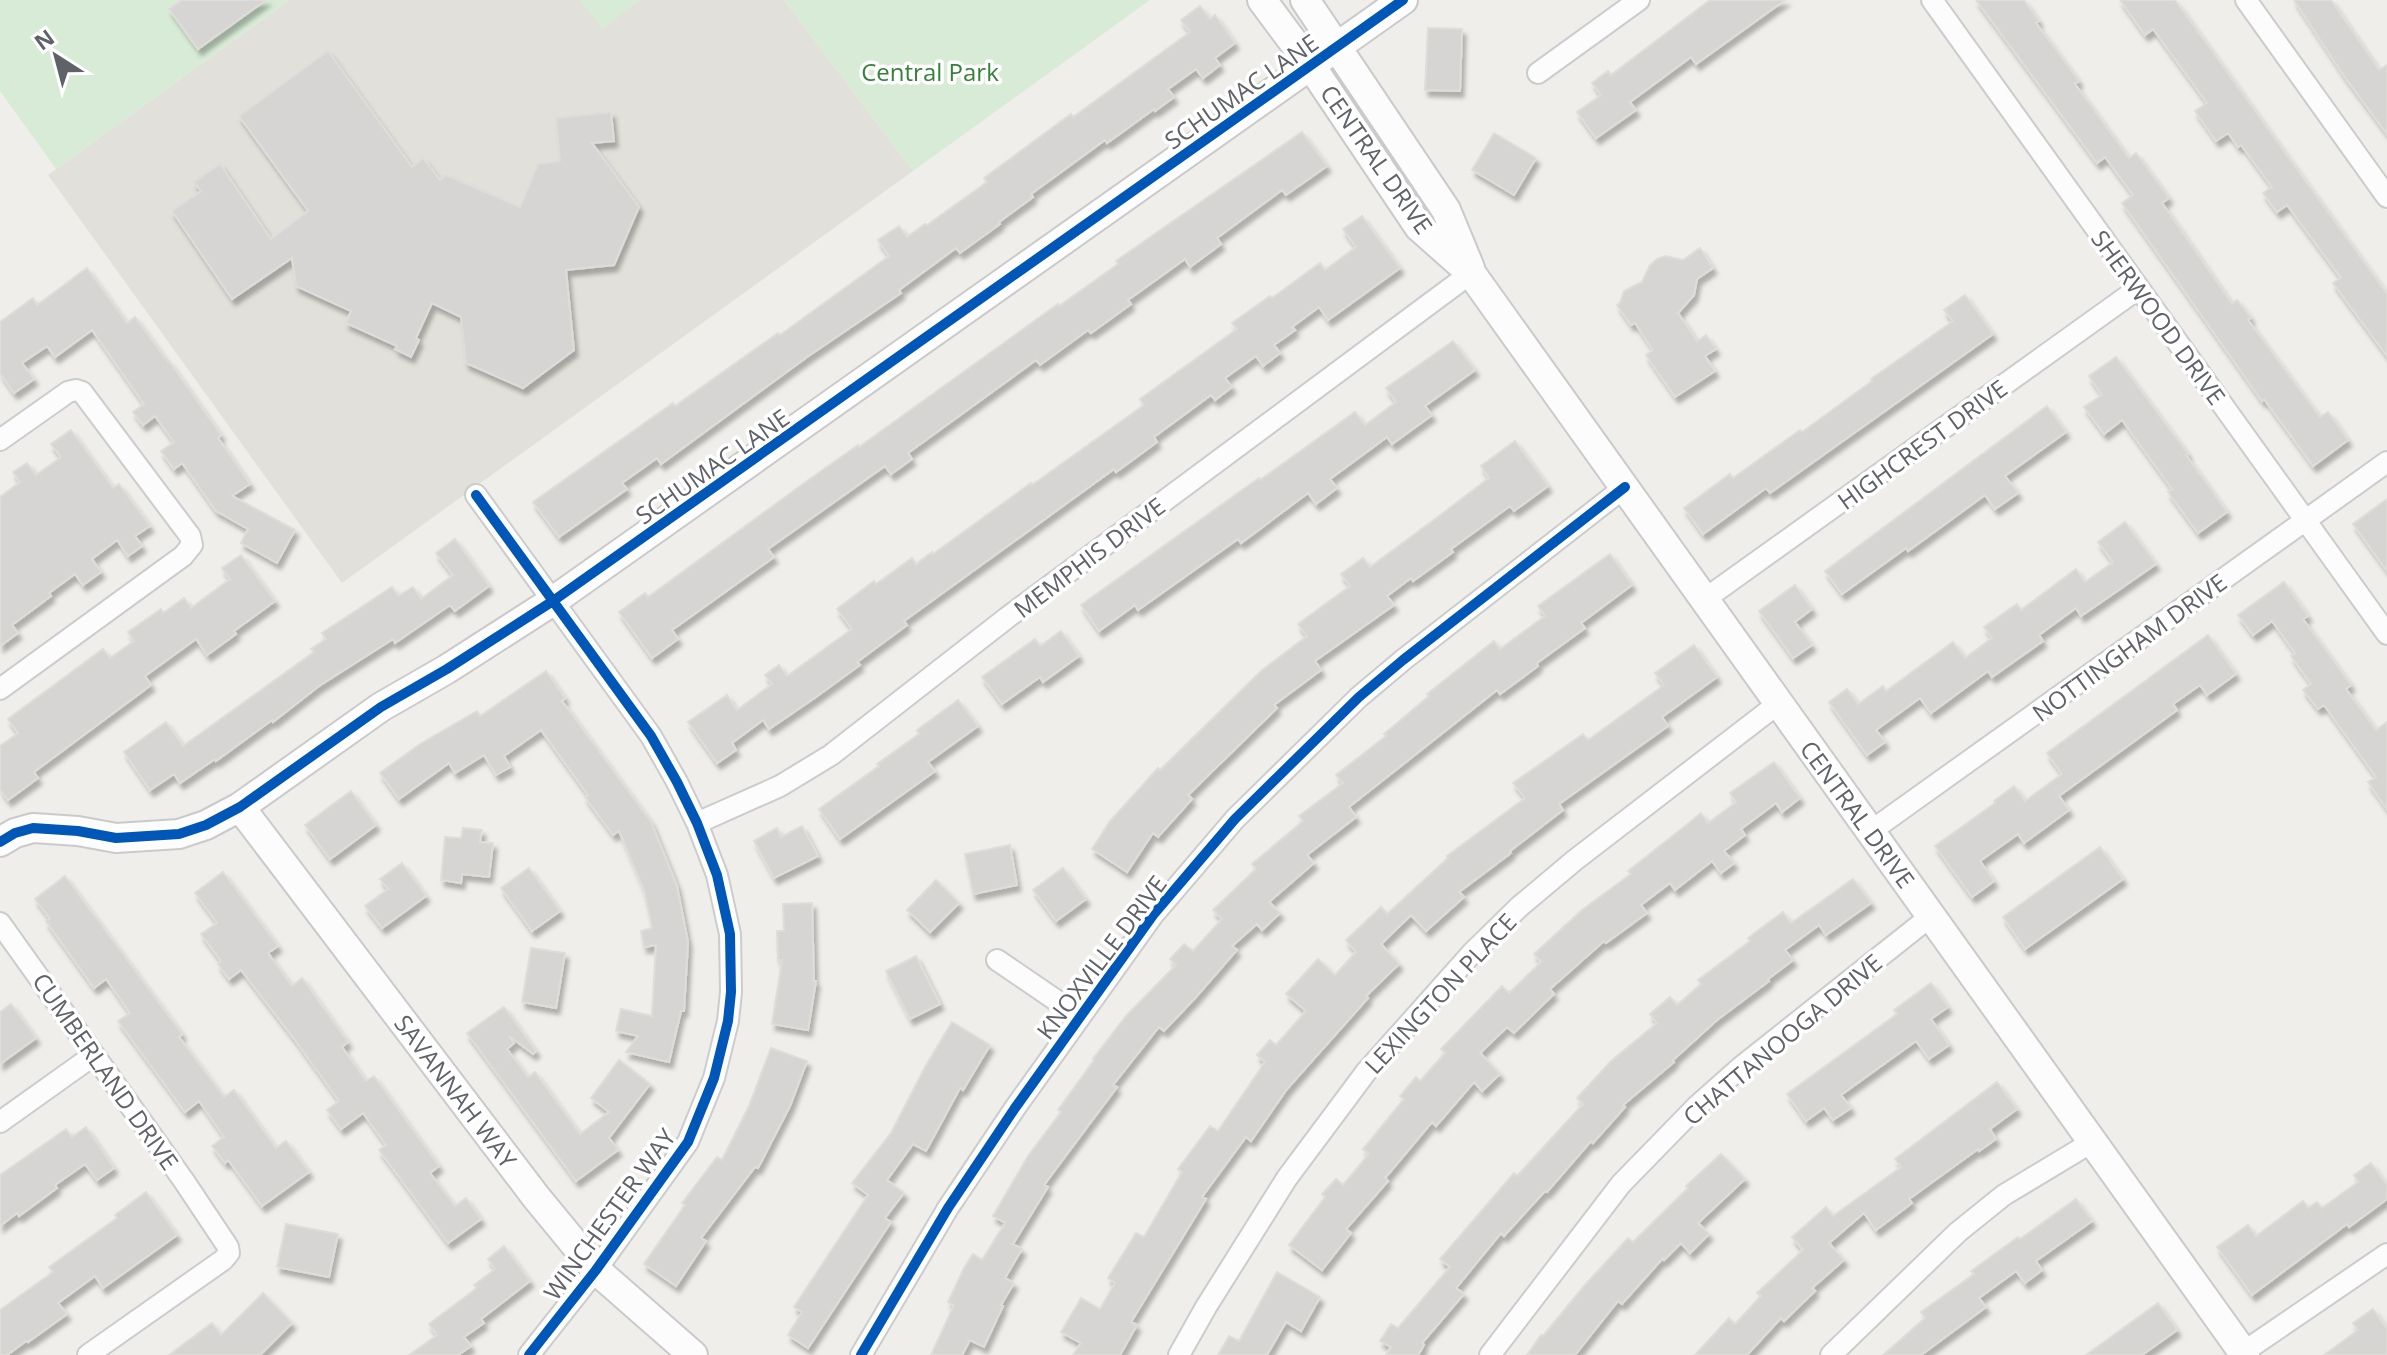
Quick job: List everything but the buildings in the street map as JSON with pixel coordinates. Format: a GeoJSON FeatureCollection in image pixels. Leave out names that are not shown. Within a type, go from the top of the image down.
{"type":"FeatureCollection","features":[{"type":"Feature","properties":{"kind":"street","name":"CENTRAL DRIVE"},"geometry":{"type":"LineString","coordinates":[[1262,0],[1311,66],[1419,227],[1471,273],[2242,1354]]}},
{"type":"Feature","properties":{"kind":"street","name":"CENTRAL DRIVE"},"geometry":{"type":"LineString","coordinates":[[1305,0],[1446,210],[1471,273]]}},
{"type":"Feature","properties":{"kind":"street","name":"SCHUMAC LANE"},"geometry":{"type":"LineString","coordinates":[[0,842],[15,833],[33,828],[78,831],[116,838],[179,834],[206,825],[240,807],[381,707],[553,601],[1403,0]]}},
{"type":"Feature","properties":{"kind":"street"},"geometry":{"type":"LineString","coordinates":[[1538,73],[1639,0]]}},
{"type":"Feature","properties":{"kind":"street","name":"SHERWOOD DRIVE"},"geometry":{"type":"LineString","coordinates":[[1932,0],[2387,634]]}},
{"type":"Feature","properties":{"kind":"street"},"geometry":{"type":"LineString","coordinates":[[2246,0],[2387,197]]}},
{"type":"Feature","properties":{"kind":"street","name":"MEMPHIS DRIVE"},"geometry":{"type":"LineString","coordinates":[[697,823],[780,786],[831,755],[1008,617],[1471,273]]}},
{"type":"Feature","properties":{"kind":"street","name":"HIGHCREST DRIVE"},"geometry":{"type":"LineString","coordinates":[[1705,599],[2139,288]]}},
{"type":"Feature","properties":{"kind":"street"},"geometry":{"type":"LineString","coordinates":[[0,440],[68,392],[82,392],[190,536],[192,545],[183,556],[0,689]]}},
{"type":"Feature","properties":{"kind":"street","name":"NOTTINGHAM DRIVE"},"geometry":{"type":"LineString","coordinates":[[1871,831],[2387,462]]}},
{"type":"Feature","properties":{"kind":"street","name":"KNOXVILLE DRIVE"},"geometry":{"type":"LineString","coordinates":[[861,1355],[948,1208],[1079,1016],[1153,915],[1235,819],[1359,697],[1625,487]]}},
{"type":"Feature","properties":{"kind":"street","name":"WINCHESTER WAY"},"geometry":{"type":"LineString","coordinates":[[476,495],[651,736],[697,823],[717,875],[730,934],[728,1021],[714,1078],[688,1142],[596,1270],[529,1355]]}},
{"type":"Feature","properties":{"kind":"street","name":"LEXINGTON PLACE"},"geometry":{"type":"LineString","coordinates":[[1179,1355],[1287,1178],[1366,1072],[1473,952],[1519,907],[1575,860],[1779,703]]}},
{"type":"Feature","properties":{"kind":"street","name":"SAVANNAH WAY"},"geometry":{"type":"LineString","coordinates":[[240,807],[536,1197],[596,1270],[693,1355]]}},
{"type":"Feature","properties":{"kind":"street","name":"CHATTANOOGA DRIVE"},"geometry":{"type":"LineString","coordinates":[[1490,1355],[1621,1184],[1697,1106],[1741,1067],[1931,916]]}},
{"type":"Feature","properties":{"kind":"street","name":"CUMBERLAND DRIVE"},"geometry":{"type":"LineString","coordinates":[[0,923],[228,1247],[229,1253],[88,1355]]}},
{"type":"Feature","properties":{"kind":"street"},"geometry":{"type":"LineString","coordinates":[[997,960],[1079,1016]]}},
{"type":"Feature","properties":{"kind":"street"},"geometry":{"type":"LineString","coordinates":[[0,1122],[94,1055]]}},
{"type":"Feature","properties":{"kind":"street"},"geometry":{"type":"LineString","coordinates":[[1831,1355],[1958,1232],[2004,1195],[2092,1142]]}},
{"type":"Feature","properties":{"kind":"street"},"geometry":{"type":"LineString","coordinates":[[2242,1354],[2387,1254]]}},
{"type":"Feature","properties":{"kind":"shaded area"},"geometry":{"type":"Polygon","coordinates":[[[290,0],[784,0],[913,171],[342,583],[48,175],[290,0]]]}},
{"type":"Feature","properties":{"kind":"green space"},"geometry":{"type":"Polygon","coordinates":[[[0,0],[290,0],[56,169],[0,91],[0,0]]]}},
{"type":"Feature","properties":{"kind":"green space"},"geometry":{"type":"Polygon","coordinates":[[[580,0],[640,0],[602,29],[580,0]]]}},
{"type":"Feature","properties":{"kind":"green space","name":"Central Park"},"geometry":{"type":"Polygon","coordinates":[[[784,0],[1150,0],[913,171],[784,0]]]}},
{"type":"Feature","properties":{"kind":"cycle path"},"geometry":{"type":"LineString","coordinates":[[0,842],[15,833],[33,828],[78,831],[116,838],[179,834],[206,825],[240,807],[381,707],[553,601],[1403,0]]}},
{"type":"Feature","properties":{"kind":"cycle path"},"geometry":{"type":"LineString","coordinates":[[861,1355],[948,1208],[1015,1108],[1153,915],[1235,819],[1359,697],[1625,487]]}},
{"type":"Feature","properties":{"kind":"cycle path"},"geometry":{"type":"LineString","coordinates":[[476,495],[651,736],[697,823],[717,875],[730,934],[728,1021],[714,1078],[688,1142],[596,1270],[529,1355]]}}]}
